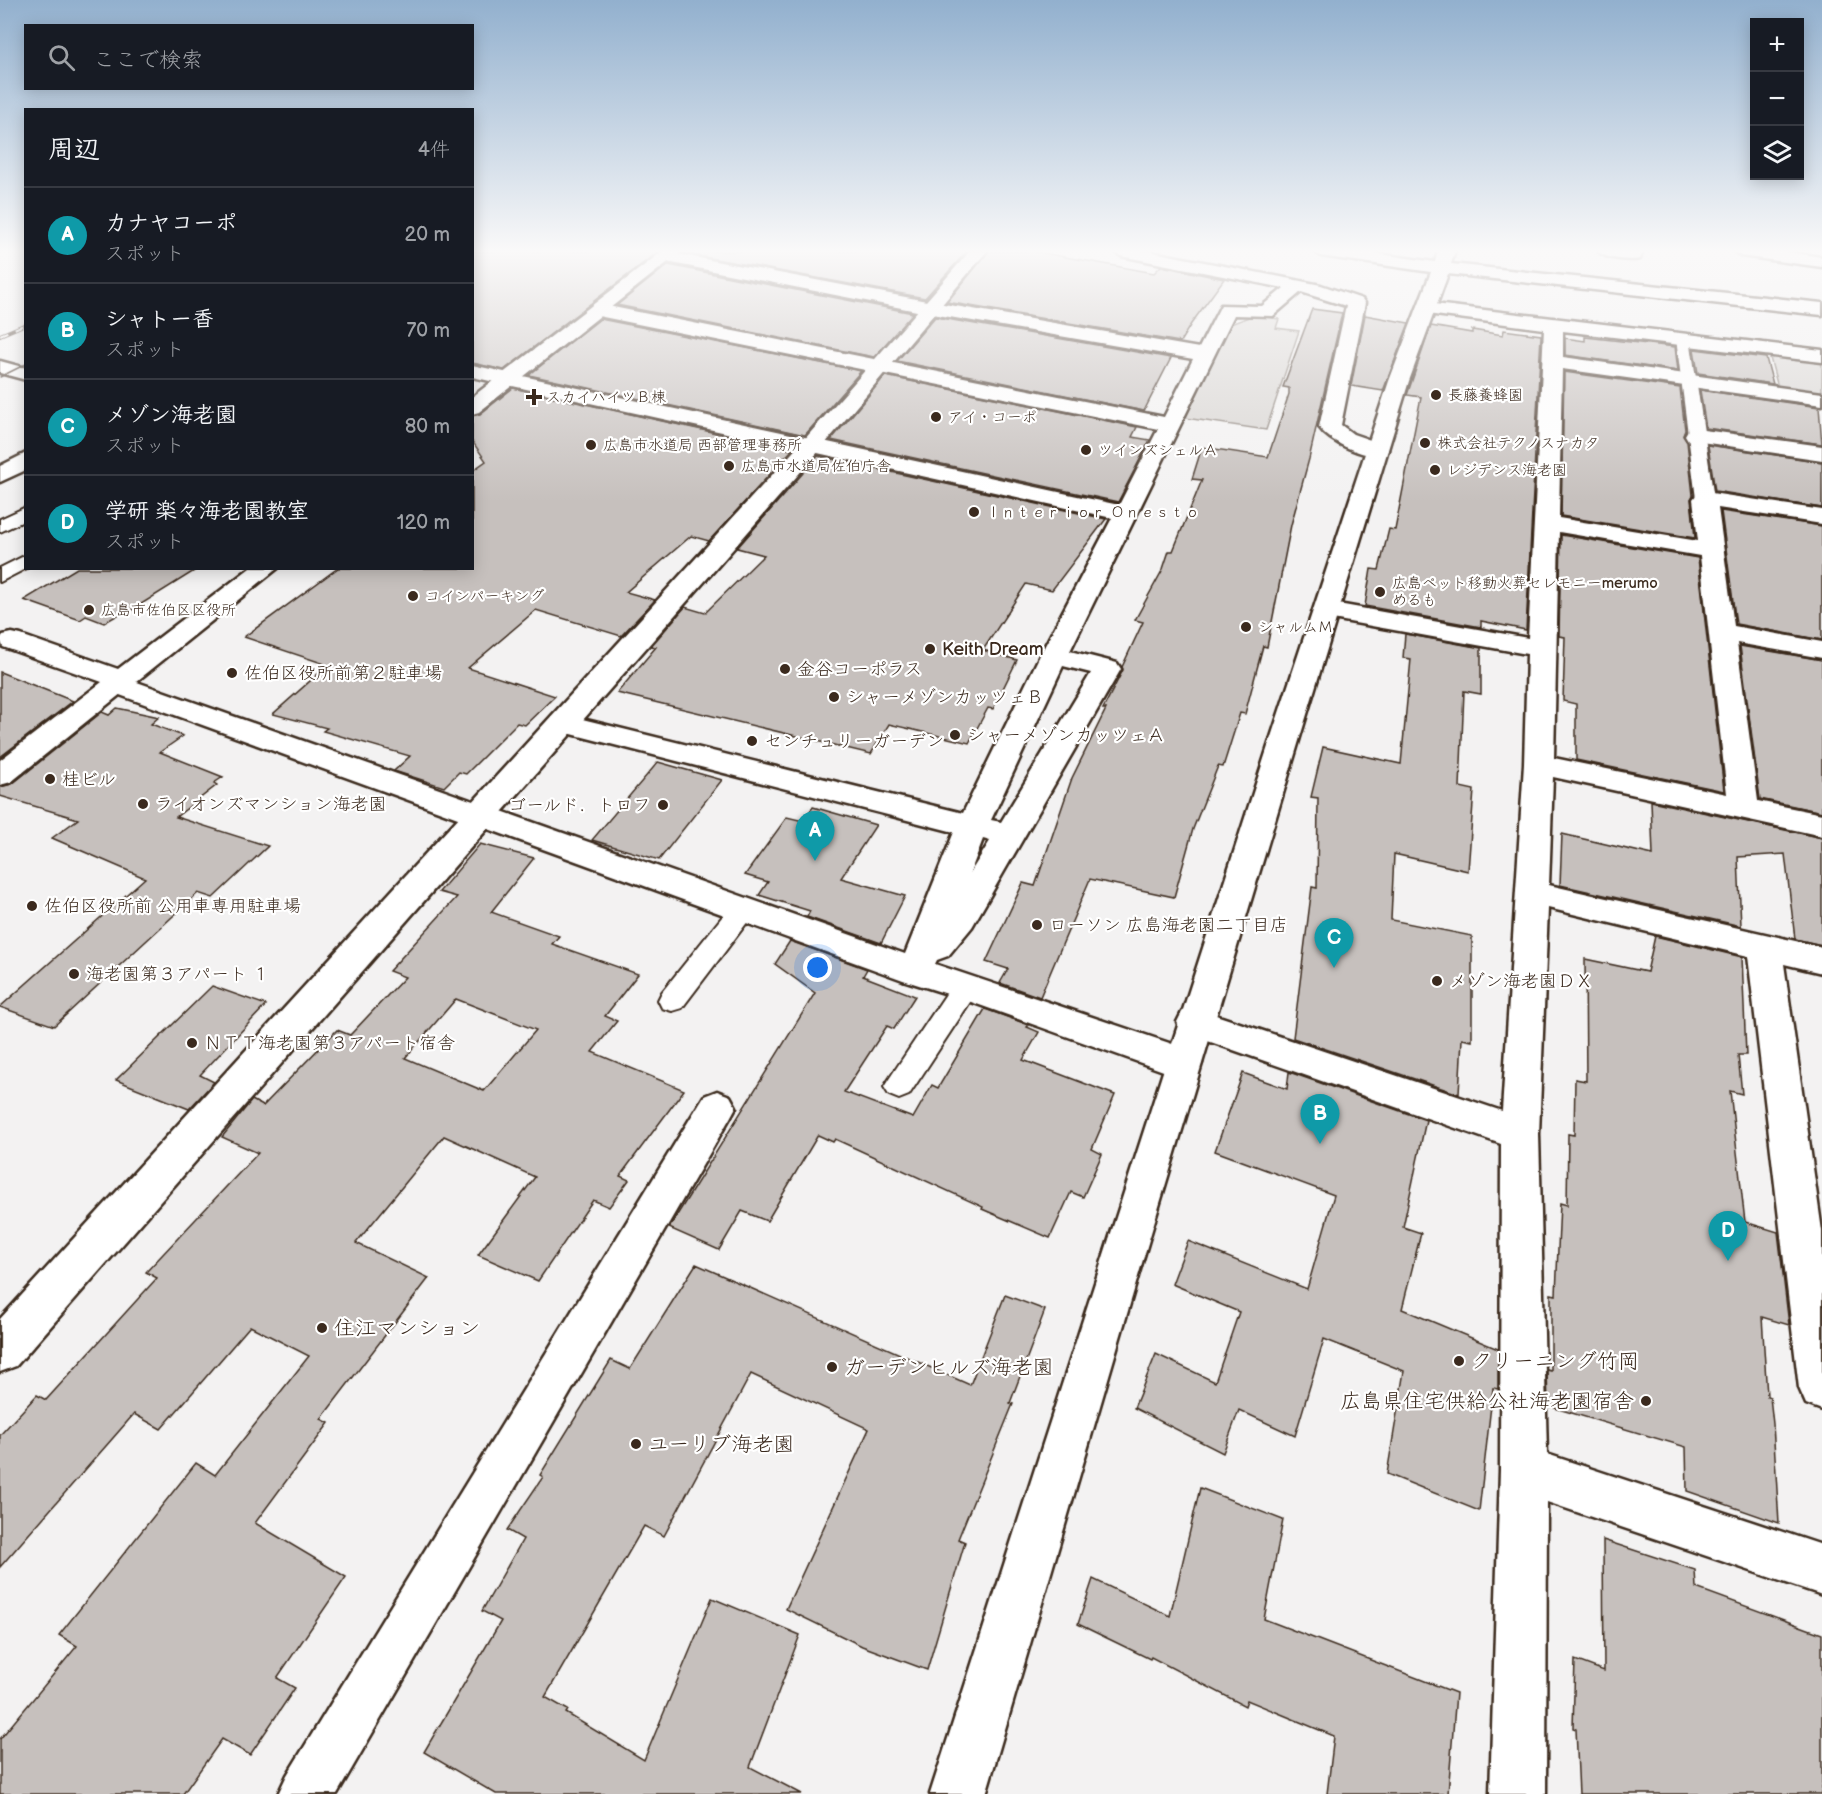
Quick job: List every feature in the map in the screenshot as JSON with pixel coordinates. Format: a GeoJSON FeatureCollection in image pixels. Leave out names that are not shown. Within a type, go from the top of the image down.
{"type":"FeatureCollection","features":[{"type":"Feature","properties":{"kind":"main road"},"geometry":{"type":"LineString","coordinates":[[474,406],[567,335]]}},
{"type":"Feature","properties":{"kind":"main road"},"geometry":{"type":"LineString","coordinates":[[722,335],[1170,425]]}},
{"type":"Feature","properties":{"kind":"main road"},"geometry":{"type":"LineString","coordinates":[[0,1351],[908,335]]}},
{"type":"Feature","properties":{"kind":"main road"},"geometry":{"type":"LineString","coordinates":[[1087,335],[1204,355]]}},
{"type":"Feature","properties":{"kind":"main road"},"geometry":{"type":"LineString","coordinates":[[915,971],[972,827],[1054,655],[1215,335]]}},
{"type":"Feature","properties":{"kind":"main road"},"geometry":{"type":"LineString","coordinates":[[1349,335],[1330,427],[1344,439],[1377,450]]}},
{"type":"Feature","properties":{"kind":"main road"},"geometry":{"type":"LineString","coordinates":[[958,1794],[1195,1022],[1401,374],[1416,335]]}},
{"type":"Feature","properties":{"kind":"main road"},"geometry":{"type":"LineString","coordinates":[[1518,1794],[1524,1470],[1520,1134],[1539,764],[1540,648],[1554,335]]}},
{"type":"Feature","properties":{"kind":"main road"},"geometry":{"type":"LineString","coordinates":[[1655,335],[1822,356]]}},
{"type":"Feature","properties":{"kind":"main road"},"geometry":{"type":"LineString","coordinates":[[1553,362],[1822,399]]}},
{"type":"Feature","properties":{"kind":"main road"},"geometry":{"type":"LineString","coordinates":[[0,368],[24,374]]}},
{"type":"Feature","properties":{"kind":"main road"},"geometry":{"type":"LineString","coordinates":[[474,371],[1126,514]]}},
{"type":"Feature","properties":{"kind":"main road"},"geometry":{"type":"LineString","coordinates":[[1696,435],[1822,453]]}},
{"type":"Feature","properties":{"kind":"main road"},"geometry":{"type":"LineString","coordinates":[[0,475],[24,461]]}},
{"type":"Feature","properties":{"kind":"main road"},"geometry":{"type":"LineString","coordinates":[[1744,808],[1705,498],[1822,517]]}},
{"type":"Feature","properties":{"kind":"main road"},"geometry":{"type":"LineString","coordinates":[[1547,523],[1710,550]]}},
{"type":"Feature","properties":{"kind":"main road"},"geometry":{"type":"LineString","coordinates":[[0,775],[263,570]]}},
{"type":"Feature","properties":{"kind":"main road"},"geometry":{"type":"LineString","coordinates":[[1327,610],[1540,648]]}},
{"type":"Feature","properties":{"kind":"main road"},"geometry":{"type":"LineString","coordinates":[[1721,632],[1822,650]]}},
{"type":"Feature","properties":{"kind":"main road"},"geometry":{"type":"LineString","coordinates":[[4,639],[122,680],[127,688],[480,816],[915,971],[966,986],[1183,1063]]}},
{"type":"Feature","properties":{"kind":"main road"},"geometry":{"type":"LineString","coordinates":[[915,971],[960,918],[1107,669],[1054,655]]}},
{"type":"Feature","properties":{"kind":"main road"},"geometry":{"type":"LineString","coordinates":[[562,723],[1010,835]]}},
{"type":"Feature","properties":{"kind":"main road"},"geometry":{"type":"LineString","coordinates":[[1539,764],[1822,825]]}},
{"type":"Feature","properties":{"kind":"main road"},"geometry":{"type":"LineString","coordinates":[[1533,893],[1822,960]]}},
{"type":"Feature","properties":{"kind":"main road"},"geometry":{"type":"LineString","coordinates":[[1764,946],[1813,1259],[1822,1389]]}},
{"type":"Feature","properties":{"kind":"main road"},"geometry":{"type":"LineString","coordinates":[[1195,1022],[1520,1134]]}},
{"type":"Feature","properties":{"kind":"main road"},"geometry":{"type":"LineString","coordinates":[[306,1794],[717,1107]]}},
{"type":"Feature","properties":{"kind":"main road"},"geometry":{"type":"LineString","coordinates":[[1524,1470],[1822,1570]]}},
{"type":"Feature","properties":{"kind":"lane"},"geometry":{"type":"LineString","coordinates":[[1683,338],[1705,498]]}},
{"type":"Feature","properties":{"kind":"lane"},"geometry":{"type":"LineString","coordinates":[[0,526],[24,513]]}},
{"type":"Feature","properties":{"kind":"lane"},"geometry":{"type":"LineString","coordinates":[[0,576],[24,562]]}},
{"type":"Feature","properties":{"kind":"lane"},"geometry":{"type":"LineString","coordinates":[[672,1000],[742,909]]}},
{"type":"Feature","properties":{"kind":"lane"},"geometry":{"type":"LineString","coordinates":[[899,1087],[966,986]]}},
{"type":"Feature","properties":{"kind":"shaded area"},"geometry":{"type":"Polygon","coordinates":[[[1224,335],[1298,335],[1266,430],[1185,418],[1224,335]]]}},
{"type":"Feature","properties":{"kind":"shaded area"},"geometry":{"type":"Polygon","coordinates":[[[1769,354],[1822,360],[1822,396],[1779,391],[1769,354]]]}},
{"type":"Feature","properties":{"kind":"building"},"geometry":{"type":"Polygon","coordinates":[[[474,335],[550,335],[504,370],[474,363],[474,335]]]}},
{"type":"Feature","properties":{"kind":"building"},"geometry":{"type":"Polygon","coordinates":[[[580,335],[679,335],[861,371],[805,435],[529,375],[580,335]]]}},
{"type":"Feature","properties":{"kind":"building"},"geometry":{"type":"Polygon","coordinates":[[[764,335],[894,335],[874,357],[764,335]]]}},
{"type":"Feature","properties":{"kind":"building"},"geometry":{"type":"Polygon","coordinates":[[[920,335],[1037,335],[1171,358],[1144,411],[897,361],[920,335]]]}},
{"type":"Feature","properties":{"kind":"building"},"geometry":{"type":"Polygon","coordinates":[[[1138,335],[1184,335],[1180,342],[1138,335]]]}},
{"type":"Feature","properties":{"kind":"building"},"geometry":{"type":"Polygon","coordinates":[[[1302,335],[1337,335],[1309,459],[1291,525],[1267,647],[1263,646],[1245,714],[1240,713],[1223,767],[1218,766],[1193,829],[1174,897],[1090,879],[1040,997],[1000,983],[1008,969],[986,962],[1023,883],[1035,886],[1072,778],[1106,709],[1103,709],[1123,670],[1122,667],[1143,622],[1135,620],[1163,569],[1169,551],[1173,551],[1202,480],[1192,479],[1202,447],[1268,457],[1289,394],[1289,388],[1283,387],[1302,335]]]}},
{"type":"Feature","properties":{"kind":"building"},"geometry":{"type":"Polygon","coordinates":[[[1361,335],[1405,335],[1383,391],[1351,386],[1361,335]]]}},
{"type":"Feature","properties":{"kind":"building"},"geometry":{"type":"Polygon","coordinates":[[[1428,335],[1541,335],[1526,630],[1481,621],[1481,627],[1365,606],[1371,569],[1379,570],[1389,529],[1395,530],[1421,397],[1407,395],[1428,335]]]}},
{"type":"Feature","properties":{"kind":"building"},"geometry":{"type":"Polygon","coordinates":[[[1585,337],[1675,347],[1678,371],[1565,355],[1565,338],[1585,341],[1585,337]]]}},
{"type":"Feature","properties":{"kind":"building"},"geometry":{"type":"Polygon","coordinates":[[[1694,349],[1766,358],[1773,384],[1698,373],[1694,349]]]}},
{"type":"Feature","properties":{"kind":"building"},"geometry":{"type":"Polygon","coordinates":[[[1564,372],[1680,388],[1685,430],[1683,436],[1687,442],[1693,495],[1691,499],[1695,538],[1561,516],[1564,372]]]}},
{"type":"Feature","properties":{"kind":"building"},"geometry":{"type":"Polygon","coordinates":[[[885,376],[1137,427],[1132,437],[1150,440],[1118,502],[831,440],[885,376]]]}},
{"type":"Feature","properties":{"kind":"building"},"geometry":{"type":"Polygon","coordinates":[[[513,388],[792,450],[709,541],[691,536],[626,592],[655,600],[621,636],[536,610],[468,668],[555,696],[525,725],[517,723],[466,774],[459,772],[444,787],[394,771],[410,756],[323,731],[327,728],[273,714],[328,665],[244,637],[335,570],[474,570],[474,470],[486,461],[474,444],[474,416],[480,414],[513,388]]]}},
{"type":"Feature","properties":{"kind":"building"},"geometry":{"type":"Polygon","coordinates":[[[1700,390],[1819,407],[1822,444],[1706,428],[1700,390]]]}},
{"type":"Feature","properties":{"kind":"building"},"geometry":{"type":"Polygon","coordinates":[[[1708,445],[1822,462],[1822,508],[1715,491],[1708,445]]]}},
{"type":"Feature","properties":{"kind":"building"},"geometry":{"type":"Polygon","coordinates":[[[818,456],[1106,519],[1052,590],[1026,584],[983,650],[1017,660],[993,709],[988,708],[969,743],[889,724],[871,754],[617,693],[656,647],[651,646],[685,607],[705,613],[764,555],[737,548],[818,456]]]}},
{"type":"Feature","properties":{"kind":"building"},"geometry":{"type":"Polygon","coordinates":[[[1721,511],[1822,526],[1822,640],[1736,624],[1721,511]]]}},
{"type":"Feature","properties":{"kind":"building"},"geometry":{"type":"Polygon","coordinates":[[[1561,535],[1698,558],[1724,791],[1576,760],[1576,704],[1563,701],[1565,637],[1559,636],[1561,535]]]}},
{"type":"Feature","properties":{"kind":"building","name":"広島市佐伯区区役所"},"geometry":{"type":"Polygon","coordinates":[[[74,570],[196,570],[127,613],[123,612],[104,623],[86,616],[80,620],[24,600],[74,570]]]}},
{"type":"Feature","properties":{"kind":"building"},"geometry":{"type":"Polygon","coordinates":[[[1405,634],[1481,648],[1481,694],[1464,691],[1460,787],[1474,790],[1468,871],[1394,854],[1391,920],[1472,936],[1472,1041],[1462,1039],[1459,1094],[1293,1038],[1312,887],[1317,888],[1318,798],[1311,797],[1323,747],[1401,764],[1411,659],[1403,658],[1405,634]]]}},
{"type":"Feature","properties":{"kind":"building"},"geometry":{"type":"Polygon","coordinates":[[[1740,646],[1822,660],[1822,812],[1760,799],[1740,646]]]}},
{"type":"Feature","properties":{"kind":"building"},"geometry":{"type":"Polygon","coordinates":[[[0,672],[73,701],[0,757],[0,672]]]}},
{"type":"Feature","properties":{"kind":"building"},"geometry":{"type":"Polygon","coordinates":[[[117,708],[159,717],[151,724],[183,736],[160,752],[223,777],[214,783],[217,785],[176,817],[268,846],[213,898],[198,893],[54,1026],[0,1007],[145,878],[52,838],[78,819],[0,796],[0,787],[12,784],[102,712],[109,715],[117,708]]]}},
{"type":"Feature","properties":{"kind":"building","name":"ゴールド．トロフ"},"geometry":{"type":"Polygon","coordinates":[[[658,762],[722,780],[659,860],[592,840],[658,762]]]}},
{"type":"Feature","properties":{"kind":"building"},"geometry":{"type":"Polygon","coordinates":[[[1651,801],[1822,838],[1822,945],[1795,939],[1785,854],[1738,857],[1741,926],[1560,885],[1562,834],[1653,855],[1651,801]]]}},
{"type":"Feature","properties":{"kind":"building"},"geometry":{"type":"Polygon","coordinates":[[[813,807],[876,825],[841,878],[905,896],[881,943],[807,917],[810,911],[759,895],[768,882],[745,875],[787,817],[803,821],[813,807]]]}},
{"type":"Feature","properties":{"kind":"building"},"geometry":{"type":"Polygon","coordinates":[[[480,844],[534,858],[491,912],[559,936],[552,944],[638,974],[605,1016],[617,1021],[592,1052],[684,1090],[620,1176],[629,1180],[609,1207],[593,1200],[538,1281],[478,1255],[535,1177],[444,1136],[356,1243],[429,1278],[321,1419],[329,1423],[255,1523],[346,1577],[277,1678],[295,1688],[250,1755],[222,1739],[183,1794],[0,1794],[0,1739],[77,1646],[59,1635],[196,1463],[215,1475],[309,1356],[250,1326],[161,1429],[134,1414],[0,1567],[0,1435],[37,1395],[46,1400],[157,1278],[146,1272],[258,1153],[222,1137],[252,1100],[263,1106],[337,1030],[350,1035],[405,977],[389,971],[457,897],[439,892],[480,844]],[[456,999],[405,1058],[484,1091],[536,1030],[456,999]]]}},
{"type":"Feature","properties":{"kind":"building"},"geometry":{"type":"Polygon","coordinates":[[[1655,936],[1742,957],[1746,1055],[1738,1055],[1742,1094],[1730,1091],[1745,1222],[1778,1232],[1789,1325],[1762,1317],[1767,1396],[1770,1397],[1773,1424],[1779,1523],[1687,1491],[1686,1447],[1548,1406],[1547,1370],[1551,1371],[1551,1294],[1556,1295],[1560,1203],[1567,1205],[1568,1134],[1574,1135],[1575,1079],[1586,1081],[1585,959],[1647,972],[1655,936]]]}},
{"type":"Feature","properties":{"kind":"building"},"geometry":{"type":"Polygon","coordinates":[[[790,941],[867,969],[863,976],[915,996],[894,1029],[887,1026],[844,1092],[913,1118],[932,1085],[938,1088],[985,1009],[1029,1025],[1027,1027],[1039,1032],[1023,1060],[1115,1095],[1092,1149],[1102,1154],[1083,1197],[1071,1192],[1050,1238],[982,1209],[983,1207],[835,1139],[833,1142],[818,1135],[767,1221],[742,1211],[719,1250],[669,1228],[815,993],[775,964],[790,941]]]}},
{"type":"Feature","properties":{"kind":"building","name":"ＮＴＴ海老園第３アパート宿舎"},"geometry":{"type":"Polygon","coordinates":[[[212,986],[266,1005],[200,1075],[214,1082],[189,1109],[116,1080],[212,986]]]}},
{"type":"Feature","properties":{"kind":"building"},"geometry":{"type":"Polygon","coordinates":[[[1289,1072],[1426,1120],[1403,1227],[1421,1233],[1402,1309],[1498,1349],[1498,1389],[1493,1388],[1479,1511],[1387,1474],[1404,1371],[1324,1339],[1295,1436],[1239,1410],[1223,1453],[1134,1408],[1156,1354],[1215,1382],[1239,1312],[1172,1284],[1188,1241],[1307,1289],[1334,1195],[1215,1151],[1243,1073],[1287,1089],[1289,1072]]]}},
{"type":"Feature","properties":{"kind":"building"},"geometry":{"type":"Polygon","coordinates":[[[696,1264],[970,1385],[1005,1295],[1045,1310],[1010,1403],[1013,1404],[958,1539],[965,1542],[927,1670],[862,1646],[786,1609],[869,1429],[751,1374],[664,1536],[644,1526],[545,1697],[568,1710],[566,1713],[644,1760],[712,1598],[800,1635],[750,1767],[802,1794],[496,1794],[424,1752],[501,1621],[482,1611],[523,1539],[507,1530],[543,1477],[540,1475],[611,1360],[630,1369],[696,1264]]]}},
{"type":"Feature","properties":{"kind":"building"},"geometry":{"type":"Polygon","coordinates":[[[1200,1488],[1283,1520],[1264,1619],[1456,1693],[1448,1794],[1327,1794],[1334,1736],[1247,1700],[1245,1706],[1151,1657],[1150,1659],[1078,1624],[1093,1579],[1170,1616],[1200,1488]]]}},
{"type":"Feature","properties":{"kind":"building"},"geometry":{"type":"Polygon","coordinates":[[[1603,1540],[1695,1570],[1696,1588],[1822,1634],[1822,1794],[1579,1794],[1576,1729],[1573,1728],[1575,1660],[1604,1671],[1603,1540]]]}},
{"type":"Feature","properties":{"kind":"tram line"},"geometry":{"type":"LineString","coordinates":[[0,377],[24,365]]}},
{"type":"Feature","properties":{"kind":"place","name":"長藤養蜂園"},"geometry":{"type":"Point","coordinates":[1436,395]}},
{"type":"Feature","properties":{"kind":"place","name":"スカイハイツＢ棟"},"geometry":{"type":"Point","coordinates":[534,397]}},
{"type":"Feature","properties":{"kind":"place","name":"アイ・コーポ"},"geometry":{"type":"Point","coordinates":[936,417]}},
{"type":"Feature","properties":{"kind":"place","name":"株式会社テクノスナカタ"},"geometry":{"type":"Point","coordinates":[1425,443]}},
{"type":"Feature","properties":{"kind":"place","name":"広島市水道局 西部管理事務所"},"geometry":{"type":"Point","coordinates":[591,445]}},
{"type":"Feature","properties":{"kind":"place","name":"ツインズシェルＡ"},"geometry":{"type":"Point","coordinates":[1086,450]}},
{"type":"Feature","properties":{"kind":"place","name":"広島市水道局佐伯庁舎"},"geometry":{"type":"Point","coordinates":[729,466]}},
{"type":"Feature","properties":{"kind":"place","name":"レジデンス海老園"},"geometry":{"type":"Point","coordinates":[1435,470]}},
{"type":"Feature","properties":{"kind":"place","name":"Ｉｎｔｅｒｉｏｒ Ｏｎｅｓｔｏ"},"geometry":{"type":"Point","coordinates":[974,512]}},
{"type":"Feature","properties":{"kind":"place","name":"広島ペット移動火葬セレモニーmerumo めるも"},"geometry":{"type":"Point","coordinates":[1380,592]}},
{"type":"Feature","properties":{"kind":"place","name":"コインパーキング"},"geometry":{"type":"Point","coordinates":[413,596]}},
{"type":"Feature","properties":{"kind":"place","name":"広島市佐伯区区役所"},"geometry":{"type":"Point","coordinates":[89,610]}},
{"type":"Feature","properties":{"kind":"place","name":"シャルムＭ"},"geometry":{"type":"Point","coordinates":[1246,627]}},
{"type":"Feature","properties":{"kind":"place","name":"Keith Dream"},"geometry":{"type":"Point","coordinates":[930,649]}},
{"type":"Feature","properties":{"kind":"place","name":"金谷コーポラス"},"geometry":{"type":"Point","coordinates":[785,669]}},
{"type":"Feature","properties":{"kind":"place","name":"佐伯区役所前第２駐車場"},"geometry":{"type":"Point","coordinates":[232,673]}},
{"type":"Feature","properties":{"kind":"place","name":"シャーメゾンカッツェＢ"},"geometry":{"type":"Point","coordinates":[834,697]}},
{"type":"Feature","properties":{"kind":"place","name":"シャーメゾンカッツェＡ"},"geometry":{"type":"Point","coordinates":[955,735]}},
{"type":"Feature","properties":{"kind":"place","name":"センチュリーガーデン"},"geometry":{"type":"Point","coordinates":[752,741]}},
{"type":"Feature","properties":{"kind":"place","name":"桂ビル"},"geometry":{"type":"Point","coordinates":[50,779]}},
{"type":"Feature","properties":{"kind":"place","name":"ライオンズマンション海老園"},"geometry":{"type":"Point","coordinates":[143,804]}},
{"type":"Feature","properties":{"kind":"place","name":"ゴールド．トロフ"},"geometry":{"type":"Point","coordinates":[663,805]}},
{"type":"Feature","properties":{"kind":"place","name":"カナヤコーポ"},"geometry":{"type":"Point","coordinates":[815,861]}},
{"type":"Feature","properties":{"kind":"place","name":"佐伯区役所前 公用車専用駐車場"},"geometry":{"type":"Point","coordinates":[32,906]}},
{"type":"Feature","properties":{"kind":"place","name":"ローソン 広島海老園二丁目店"},"geometry":{"type":"Point","coordinates":[1037,925]}},
{"type":"Feature","properties":{"kind":"place","name":"メゾン海老園"},"geometry":{"type":"Point","coordinates":[1334,968]}},
{"type":"Feature","properties":{"kind":"place","name":"海老園第３アパート １"},"geometry":{"type":"Point","coordinates":[74,974]}},
{"type":"Feature","properties":{"kind":"place","name":"メゾン海老園ＤＸ"},"geometry":{"type":"Point","coordinates":[1437,981]}},
{"type":"Feature","properties":{"kind":"place","name":"ＮＴＴ海老園第３アパート宿舎"},"geometry":{"type":"Point","coordinates":[192,1043]}},
{"type":"Feature","properties":{"kind":"place","name":"シャトー香"},"geometry":{"type":"Point","coordinates":[1320,1144]}},
{"type":"Feature","properties":{"kind":"place","name":"学研 楽々海老園教室"},"geometry":{"type":"Point","coordinates":[1728,1261]}},
{"type":"Feature","properties":{"kind":"place","name":"住江マンション"},"geometry":{"type":"Point","coordinates":[322,1328]}},
{"type":"Feature","properties":{"kind":"place","name":"クリーニング竹岡"},"geometry":{"type":"Point","coordinates":[1459,1361]}},
{"type":"Feature","properties":{"kind":"place","name":"ガーデンヒルズ海老園"},"geometry":{"type":"Point","coordinates":[832,1367]}},
{"type":"Feature","properties":{"kind":"place","name":"広島県住宅供給公社海老園宿舎"},"geometry":{"type":"Point","coordinates":[1646,1401]}},
{"type":"Feature","properties":{"kind":"place","name":"ユーリブ海老園"},"geometry":{"type":"Point","coordinates":[636,1444]}}]}
